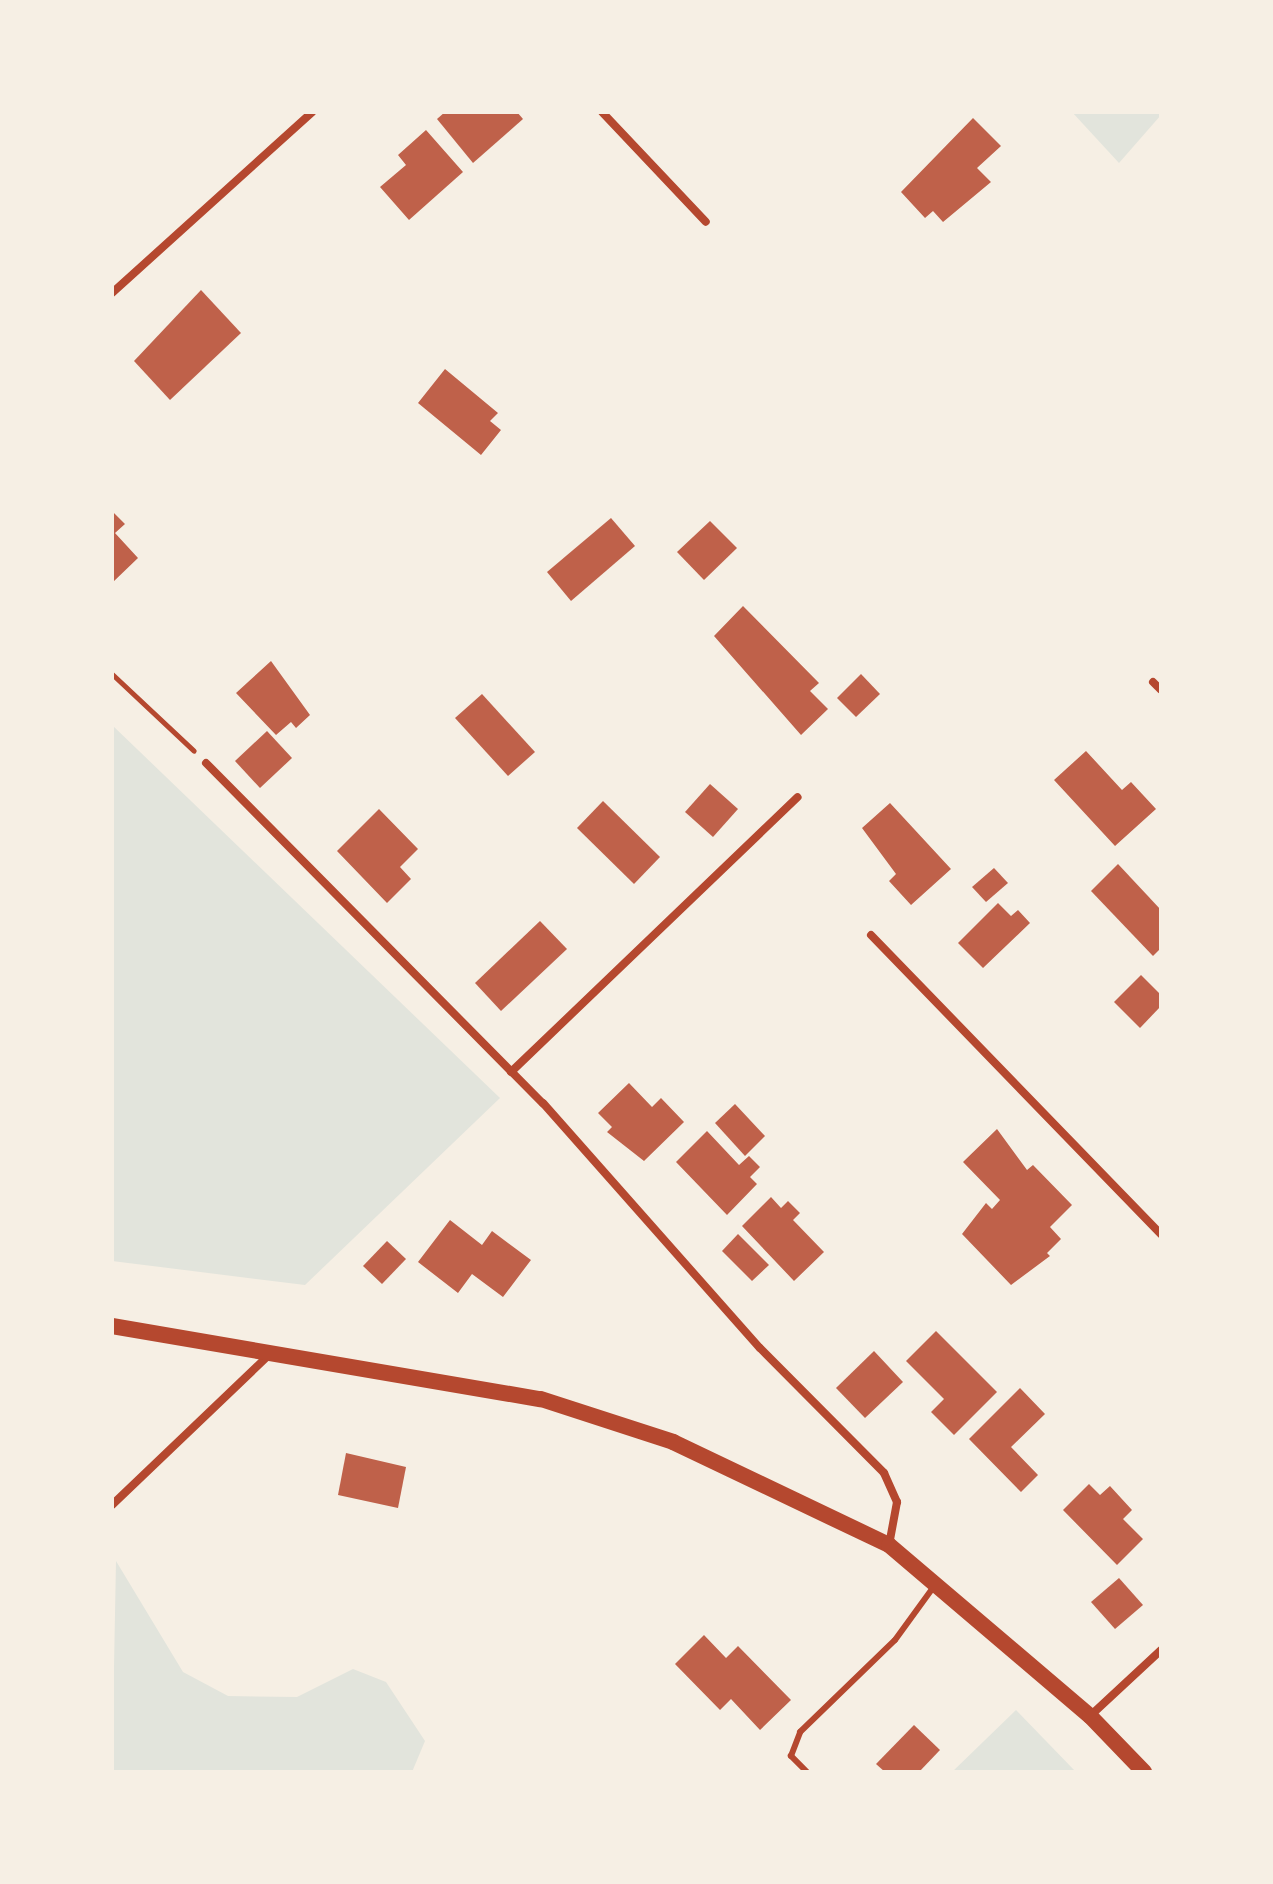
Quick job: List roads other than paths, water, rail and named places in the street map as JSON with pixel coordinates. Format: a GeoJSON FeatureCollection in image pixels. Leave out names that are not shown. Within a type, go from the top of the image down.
{"type":"FeatureCollection","features":[{"type":"Feature","properties":{"kind":"main road"},"geometry":{"type":"LineString","coordinates":[[112,1326],[541,1399],[673,1442],[889,1545],[1090,1716],[1144,1772]]}},
{"type":"Feature","properties":{"kind":"street"},"geometry":{"type":"LineString","coordinates":[[112,293],[312,112]]}},
{"type":"Feature","properties":{"kind":"street"},"geometry":{"type":"LineString","coordinates":[[602,112],[706,222]]}},
{"type":"Feature","properties":{"kind":"street"},"geometry":{"type":"LineString","coordinates":[[1153,682],[1161,690]]}},
{"type":"Feature","properties":{"kind":"street"},"geometry":{"type":"LineString","coordinates":[[206,763],[511,1072],[760,1348],[884,1473],[897,1502],[889,1545]]}},
{"type":"Feature","properties":{"kind":"street"},"geometry":{"type":"LineString","coordinates":[[511,1072],[798,797]]}},
{"type":"Feature","properties":{"kind":"street"},"geometry":{"type":"LineString","coordinates":[[871,935],[1161,1234]]}},
{"type":"Feature","properties":{"kind":"street"},"geometry":{"type":"LineString","coordinates":[[112,1505],[271,1354]]}},
{"type":"Feature","properties":{"kind":"street"},"geometry":{"type":"LineString","coordinates":[[1090,1716],[1161,1650]]}},
{"type":"Feature","properties":{"kind":"lane"},"geometry":{"type":"LineString","coordinates":[[807,1772],[791,1756],[800,1732],[895,1640],[936,1584]]}}]}
